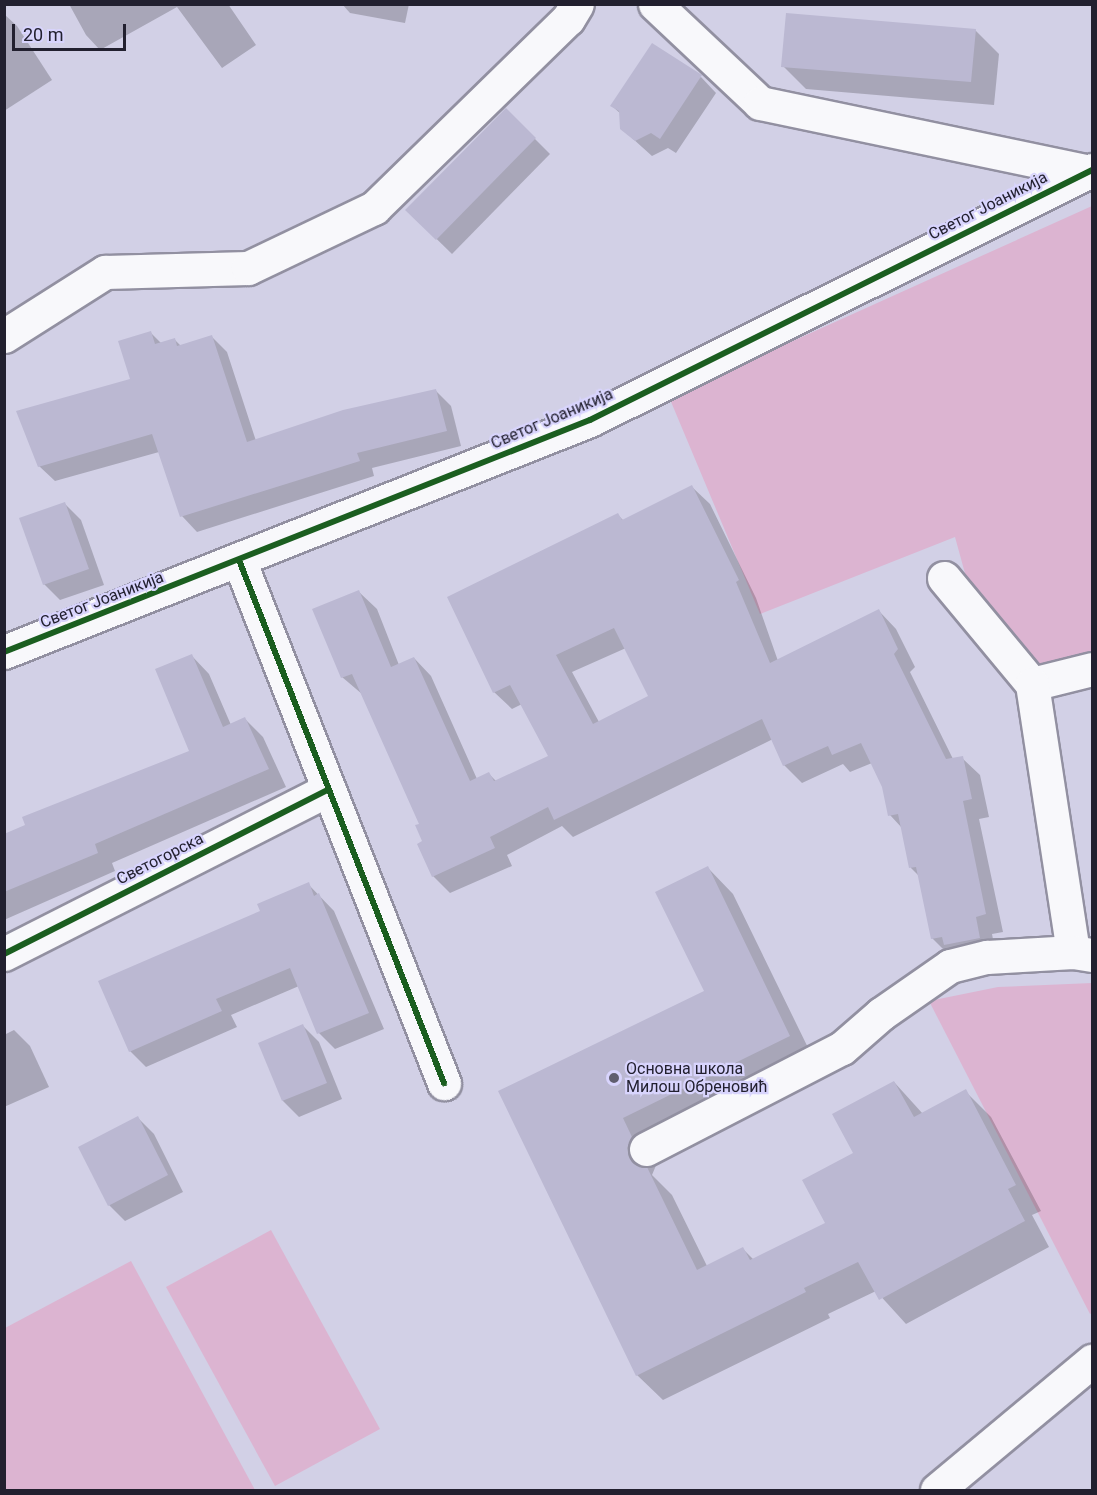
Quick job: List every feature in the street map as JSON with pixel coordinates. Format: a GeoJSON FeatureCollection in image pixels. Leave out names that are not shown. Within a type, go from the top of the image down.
{"type":"FeatureCollection","features":[{"type":"Feature","properties":{"kind":"street"},"geometry":{"type":"LineString","coordinates":[[4,336],[105,272],[248,268],[374,208],[568,19],[577,4]]}},
{"type":"Feature","properties":{"kind":"street"},"geometry":{"type":"LineString","coordinates":[[655,4],[760,103],[1090,171]]}},
{"type":"Feature","properties":{"kind":"street","name":"Светог Јоаникија"},"geometry":{"type":"LineString","coordinates":[[4,652],[590,420],[1090,171]]}},
{"type":"Feature","properties":{"kind":"street"},"geometry":{"type":"LineString","coordinates":[[239,560],[444,1083]]}},
{"type":"Feature","properties":{"kind":"street"},"geometry":{"type":"LineString","coordinates":[[646,1149],[842,1048],[881,1014],[950,966],[987,957],[1083,954],[1032,684],[944,578]]}},
{"type":"Feature","properties":{"kind":"street"},"geometry":{"type":"LineString","coordinates":[[1032,684],[1092,669]]}},
{"type":"Feature","properties":{"kind":"street","name":"Светогорска"},"geometry":{"type":"LineString","coordinates":[[4,954],[328,789]]}},
{"type":"Feature","properties":{"kind":"street"},"geometry":{"type":"LineString","coordinates":[[937,1491],[1092,1361]]}},
{"type":"Feature","properties":{"kind":"shaded area"},"geometry":{"type":"Polygon","coordinates":[[[1092,206],[1092,658],[1037,667],[966,577],[955,537],[760,614],[669,397],[1092,206]]]}},
{"type":"Feature","properties":{"kind":"shaded area"},"geometry":{"type":"Polygon","coordinates":[[[1092,983],[1092,1313],[1090,1314],[929,1001],[998,987],[1092,983]]]}},
{"type":"Feature","properties":{"kind":"shaded area"},"geometry":{"type":"Polygon","coordinates":[[[271,1230],[380,1429],[275,1486],[166,1287],[271,1230]]]}},
{"type":"Feature","properties":{"kind":"shaded area"},"geometry":{"type":"Polygon","coordinates":[[[131,1261],[255,1490],[5,1490],[5,1328],[131,1261]]]}},
{"type":"Feature","properties":{"kind":"building"},"geometry":{"type":"Polygon","coordinates":[[[786,13],[976,29],[971,82],[781,67],[786,13]]]}},
{"type":"Feature","properties":{"kind":"building"},"geometry":{"type":"Polygon","coordinates":[[[652,43],[702,75],[660,139],[651,133],[635,141],[620,129],[619,111],[610,106],[652,43]]]}},
{"type":"Feature","properties":{"kind":"building"},"geometry":{"type":"Polygon","coordinates":[[[506,108],[536,138],[436,240],[405,210],[506,108]]]}},
{"type":"Feature","properties":{"kind":"building"},"geometry":{"type":"Polygon","coordinates":[[[151,331],[155,344],[175,338],[177,346],[212,335],[247,442],[343,410],[436,389],[447,431],[357,453],[360,461],[180,517],[152,434],[38,467],[16,411],[130,379],[118,341],[151,331]]]}},
{"type":"Feature","properties":{"kind":"building"},"geometry":{"type":"Polygon","coordinates":[[[692,485],[739,580],[736,582],[770,663],[879,609],[898,649],[894,654],[946,759],[963,756],[972,799],[963,801],[986,914],[976,917],[980,938],[944,945],[942,937],[931,939],[916,867],[909,868],[898,814],[888,816],[882,787],[861,743],[832,755],[828,746],[783,766],[762,719],[554,820],[548,807],[490,837],[495,848],[432,877],[417,844],[422,841],[415,825],[419,824],[352,674],[341,678],[312,609],[359,590],[391,667],[414,657],[470,781],[489,772],[494,781],[548,756],[510,685],[493,693],[447,597],[618,513],[622,520],[692,485]],[[614,628],[556,655],[593,724],[648,696],[614,628]]]}},
{"type":"Feature","properties":{"kind":"building"},"geometry":{"type":"Polygon","coordinates":[[[65,502],[89,569],[43,585],[19,518],[65,502]]]}},
{"type":"Feature","properties":{"kind":"building"},"geometry":{"type":"Polygon","coordinates":[[[192,654],[223,727],[245,717],[269,769],[95,844],[98,853],[4,892],[4,834],[25,825],[22,817],[189,751],[155,669],[192,654]]]}},
{"type":"Feature","properties":{"kind":"building"},"geometry":{"type":"Polygon","coordinates":[[[708,866],[790,1036],[623,1118],[632,1137],[627,1148],[629,1157],[636,1165],[647,1167],[697,1270],[743,1247],[750,1260],[825,1223],[802,1180],[853,1153],[832,1114],[894,1081],[914,1117],[966,1089],[1016,1185],[1008,1189],[1025,1221],[879,1300],[858,1262],[804,1288],[806,1292],[636,1376],[498,1091],[704,991],[655,892],[708,866]]]}},
{"type":"Feature","properties":{"kind":"building"},"geometry":{"type":"Polygon","coordinates":[[[309,882],[314,896],[319,893],[369,1013],[317,1034],[290,968],[216,999],[222,1011],[129,1052],[98,981],[260,911],[257,904],[309,882]]]}},
{"type":"Feature","properties":{"kind":"building"},"geometry":{"type":"Polygon","coordinates":[[[303,1024],[327,1083],[282,1101],[258,1043],[303,1024]]]}},
{"type":"Feature","properties":{"kind":"building"},"geometry":{"type":"Polygon","coordinates":[[[138,1116],[168,1175],[108,1206],[78,1147],[138,1116]]]}},
{"type":"Feature","properties":{"kind":"cycle path"},"geometry":{"type":"LineString","coordinates":[[4,652],[590,420],[1092,170]]}},
{"type":"Feature","properties":{"kind":"cycle path"},"geometry":{"type":"LineString","coordinates":[[239,560],[444,1083]]}},
{"type":"Feature","properties":{"kind":"cycle path"},"geometry":{"type":"LineString","coordinates":[[4,954],[329,789]]}},
{"type":"Feature","properties":{"kind":"place","name":"Основна школа Милош Обреновић"},"geometry":{"type":"Point","coordinates":[614,1078]}}]}
